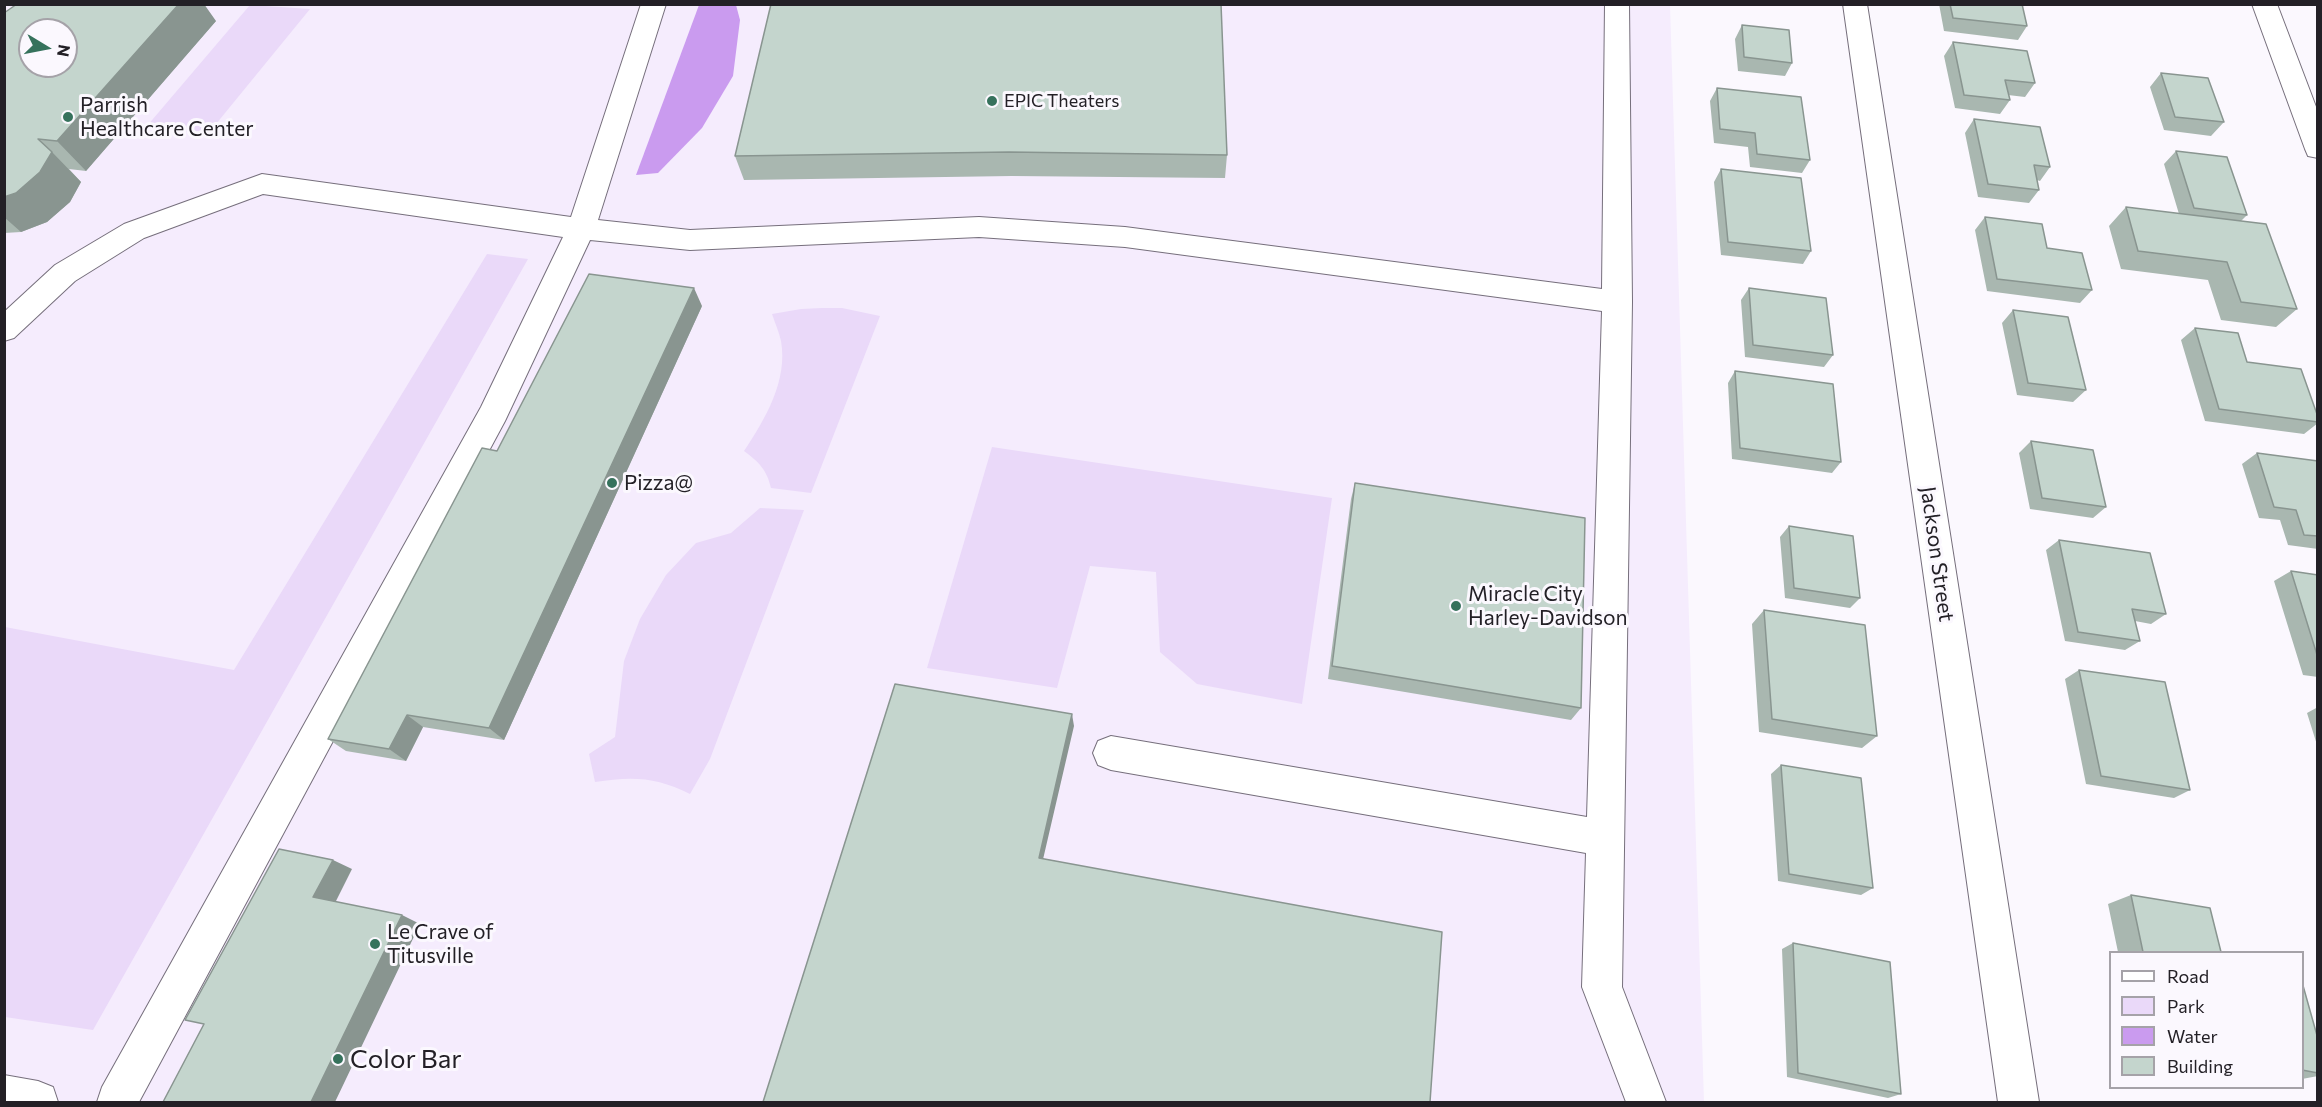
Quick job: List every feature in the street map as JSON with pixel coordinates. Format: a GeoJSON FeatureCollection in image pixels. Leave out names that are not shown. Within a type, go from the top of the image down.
{"type":"FeatureCollection","features":[{"type":"Feature","properties":{"kind":"street"},"geometry":{"type":"LineString","coordinates":[[117,1102],[494,412],[581,229],[654,4]]}},
{"type":"Feature","properties":{"kind":"street"},"geometry":{"type":"LineString","coordinates":[[1617,4],[1617,302],[1602,987],[1646,1102]]}},
{"type":"Feature","properties":{"kind":"street","name":"Jackson Street"},"geometry":{"type":"LineString","coordinates":[[1855,4],[2019,1102]]}},
{"type":"Feature","properties":{"kind":"street"},"geometry":{"type":"LineString","coordinates":[[2264,4],[2318,149]]}},
{"type":"Feature","properties":{"kind":"street"},"geometry":{"type":"LineString","coordinates":[[5,329],[65,273],[134,231],[262,184],[581,229],[690,240],[979,227],[1125,237],[1617,302]]}},
{"type":"Feature","properties":{"kind":"street"},"geometry":{"type":"LineString","coordinates":[[1111,753],[1606,838]]}},
{"type":"Feature","properties":{"kind":"street"},"geometry":{"type":"LineString","coordinates":[[4,1095],[38,1102]]}},
{"type":"Feature","properties":{"kind":"shaded area"},"geometry":{"type":"Polygon","coordinates":[[[5,5],[1670,5],[1704,1102],[5,1102],[5,5]]]}},
{"type":"Feature","properties":{"kind":"green space"},"geometry":{"type":"Polygon","coordinates":[[[250,5],[310,9],[207,135],[147,126],[250,5]]]}},
{"type":"Feature","properties":{"kind":"green space"},"geometry":{"type":"Polygon","coordinates":[[[487,254],[528,259],[93,1030],[5,1017],[5,627],[234,670],[487,254]]]}},
{"type":"Feature","properties":{"kind":"green space"},"geometry":{"type":"Polygon","coordinates":[[[842,308],[880,316],[811,493],[771,488],[762,467],[744,451],[767,413],[781,371],[781,341],[772,314],[842,308]]]}},
{"type":"Feature","properties":{"kind":"green space"},"geometry":{"type":"Polygon","coordinates":[[[992,447],[1332,498],[1302,704],[1197,684],[1160,652],[1156,572],[1090,566],[1057,688],[927,668],[992,447]]]}},
{"type":"Feature","properties":{"kind":"green space"},"geometry":{"type":"Polygon","coordinates":[[[760,508],[804,510],[710,759],[690,794],[666,784],[644,779],[595,782],[589,754],[615,737],[624,661],[640,619],[666,575],[696,543],[731,533],[760,508]]]}},
{"type":"Feature","properties":{"kind":"water"},"geometry":{"type":"Polygon","coordinates":[[[699,5],[736,5],[740,20],[733,76],[702,128],[658,173],[636,175],[699,5]]]}},
{"type":"Feature","properties":{"kind":"building"},"geometry":{"type":"Polygon","coordinates":[[[17,4],[179,4],[57,141],[38,139],[52,152],[40,172],[16,193],[4,197],[4,13],[17,4]]]}},
{"type":"Feature","properties":{"kind":"building","name":"EPIC Theaters"},"geometry":{"type":"Polygon","coordinates":[[[771,4],[1221,4],[1227,155],[1009,152],[735,156],[771,4]]]}},
{"type":"Feature","properties":{"kind":"building"},"geometry":{"type":"Polygon","coordinates":[[[1950,4],[2022,4],[2027,26],[1953,18],[1950,4]]]}},
{"type":"Feature","properties":{"kind":"building"},"geometry":{"type":"Polygon","coordinates":[[[1742,25],[1789,30],[1792,63],[1744,57],[1742,25]]]}},
{"type":"Feature","properties":{"kind":"building"},"geometry":{"type":"Polygon","coordinates":[[[1953,42],[2027,51],[2035,83],[2005,80],[2010,100],[1964,95],[1953,42]]]}},
{"type":"Feature","properties":{"kind":"building"},"geometry":{"type":"Polygon","coordinates":[[[2161,73],[2208,78],[2224,122],[2175,117],[2161,73]]]}},
{"type":"Feature","properties":{"kind":"building"},"geometry":{"type":"Polygon","coordinates":[[[1717,88],[1801,97],[1810,160],[1757,154],[1755,133],[1720,129],[1717,88]]]}},
{"type":"Feature","properties":{"kind":"building"},"geometry":{"type":"Polygon","coordinates":[[[1974,119],[2040,127],[2050,167],[2034,165],[2039,190],[1988,184],[1974,119]]]}},
{"type":"Feature","properties":{"kind":"building"},"geometry":{"type":"Polygon","coordinates":[[[2176,151],[2227,157],[2247,215],[2194,208],[2176,151]]]}},
{"type":"Feature","properties":{"kind":"building"},"geometry":{"type":"Polygon","coordinates":[[[1721,169],[1801,178],[1811,251],[1728,242],[1721,169]]]}},
{"type":"Feature","properties":{"kind":"building"},"geometry":{"type":"Polygon","coordinates":[[[2126,207],[2266,224],[2297,309],[2241,302],[2227,262],[2138,251],[2126,207]]]}},
{"type":"Feature","properties":{"kind":"building"},"geometry":{"type":"Polygon","coordinates":[[[1985,217],[2042,224],[2047,248],[2082,253],[2092,290],[1997,279],[1985,217]]]}},
{"type":"Feature","properties":{"kind":"building"},"geometry":{"type":"Polygon","coordinates":[[[589,274],[694,288],[489,728],[407,715],[389,749],[328,739],[482,448],[497,451],[589,274]]]}},
{"type":"Feature","properties":{"kind":"building"},"geometry":{"type":"Polygon","coordinates":[[[1749,288],[1826,298],[1833,355],[1753,345],[1749,288]]]}},
{"type":"Feature","properties":{"kind":"building"},"geometry":{"type":"Polygon","coordinates":[[[2013,310],[2068,317],[2086,390],[2028,383],[2013,310]]]}},
{"type":"Feature","properties":{"kind":"building"},"geometry":{"type":"Polygon","coordinates":[[[2195,328],[2238,333],[2247,362],[2301,369],[2318,422],[2219,409],[2195,328]]]}},
{"type":"Feature","properties":{"kind":"building"},"geometry":{"type":"Polygon","coordinates":[[[1735,371],[1833,384],[1841,462],[1740,448],[1735,371]]]}},
{"type":"Feature","properties":{"kind":"building"},"geometry":{"type":"Polygon","coordinates":[[[2031,441],[2093,450],[2106,507],[2042,498],[2031,441]]]}},
{"type":"Feature","properties":{"kind":"building"},"geometry":{"type":"Polygon","coordinates":[[[2257,453],[2318,461],[2318,536],[2304,535],[2296,510],[2274,507],[2257,453]]]}},
{"type":"Feature","properties":{"kind":"building","name":"Miracle City Harley-Davidson"},"geometry":{"type":"Polygon","coordinates":[[[1355,483],[1585,518],[1581,708],[1332,666],[1355,483]]]}},
{"type":"Feature","properties":{"kind":"building"},"geometry":{"type":"Polygon","coordinates":[[[1789,526],[1853,536],[1860,598],[1794,588],[1789,526]]]}},
{"type":"Feature","properties":{"kind":"building"},"geometry":{"type":"Polygon","coordinates":[[[2059,540],[2150,553],[2166,614],[2132,609],[2140,641],[2078,632],[2059,540]]]}},
{"type":"Feature","properties":{"kind":"building"},"geometry":{"type":"Polygon","coordinates":[[[2291,571],[2318,575],[2318,658],[2291,571]]]}},
{"type":"Feature","properties":{"kind":"building"},"geometry":{"type":"Polygon","coordinates":[[[1764,610],[1865,625],[1877,736],[1772,719],[1764,610]]]}},
{"type":"Feature","properties":{"kind":"building"},"geometry":{"type":"Polygon","coordinates":[[[2079,670],[2165,682],[2190,790],[2101,776],[2079,670]]]}},
{"type":"Feature","properties":{"kind":"building"},"geometry":{"type":"Polygon","coordinates":[[[895,684],[1072,714],[1039,858],[1442,932],[1430,1102],[763,1102],[895,684]]]}},
{"type":"Feature","properties":{"kind":"building"},"geometry":{"type":"Polygon","coordinates":[[[1781,765],[1861,778],[1873,888],[1789,874],[1781,765]]]}},
{"type":"Feature","properties":{"kind":"building"},"geometry":{"type":"Polygon","coordinates":[[[279,849],[333,860],[313,897],[402,915],[311,1102],[163,1102],[204,1024],[185,1020],[279,849]]]}},
{"type":"Feature","properties":{"kind":"building"},"geometry":{"type":"Polygon","coordinates":[[[2131,895],[2210,908],[2221,951],[2143,951],[2131,895]]]}},
{"type":"Feature","properties":{"kind":"building"},"geometry":{"type":"Polygon","coordinates":[[[1793,943],[1890,962],[1901,1094],[1798,1073],[1793,943]]]}},
{"type":"Feature","properties":{"kind":"building"},"geometry":{"type":"Polygon","coordinates":[[[2304,989],[2318,1039],[2318,1073],[2304,1070],[2304,989]]]}},
{"type":"Feature","properties":{"kind":"place","name":"EPIC Theaters"},"geometry":{"type":"Point","coordinates":[992,101]}},
{"type":"Feature","properties":{"kind":"place","name":"Parrish Healthcare Center"},"geometry":{"type":"Point","coordinates":[68,117]}},
{"type":"Feature","properties":{"kind":"place","name":"Pizza@"},"geometry":{"type":"Point","coordinates":[612,483]}},
{"type":"Feature","properties":{"kind":"place","name":"Miracle City Harley-Davidson"},"geometry":{"type":"Point","coordinates":[1456,606]}},
{"type":"Feature","properties":{"kind":"place","name":"Le Crave of Titusville"},"geometry":{"type":"Point","coordinates":[375,944]}},
{"type":"Feature","properties":{"kind":"place","name":"Color Bar"},"geometry":{"type":"Point","coordinates":[338,1059]}}]}
